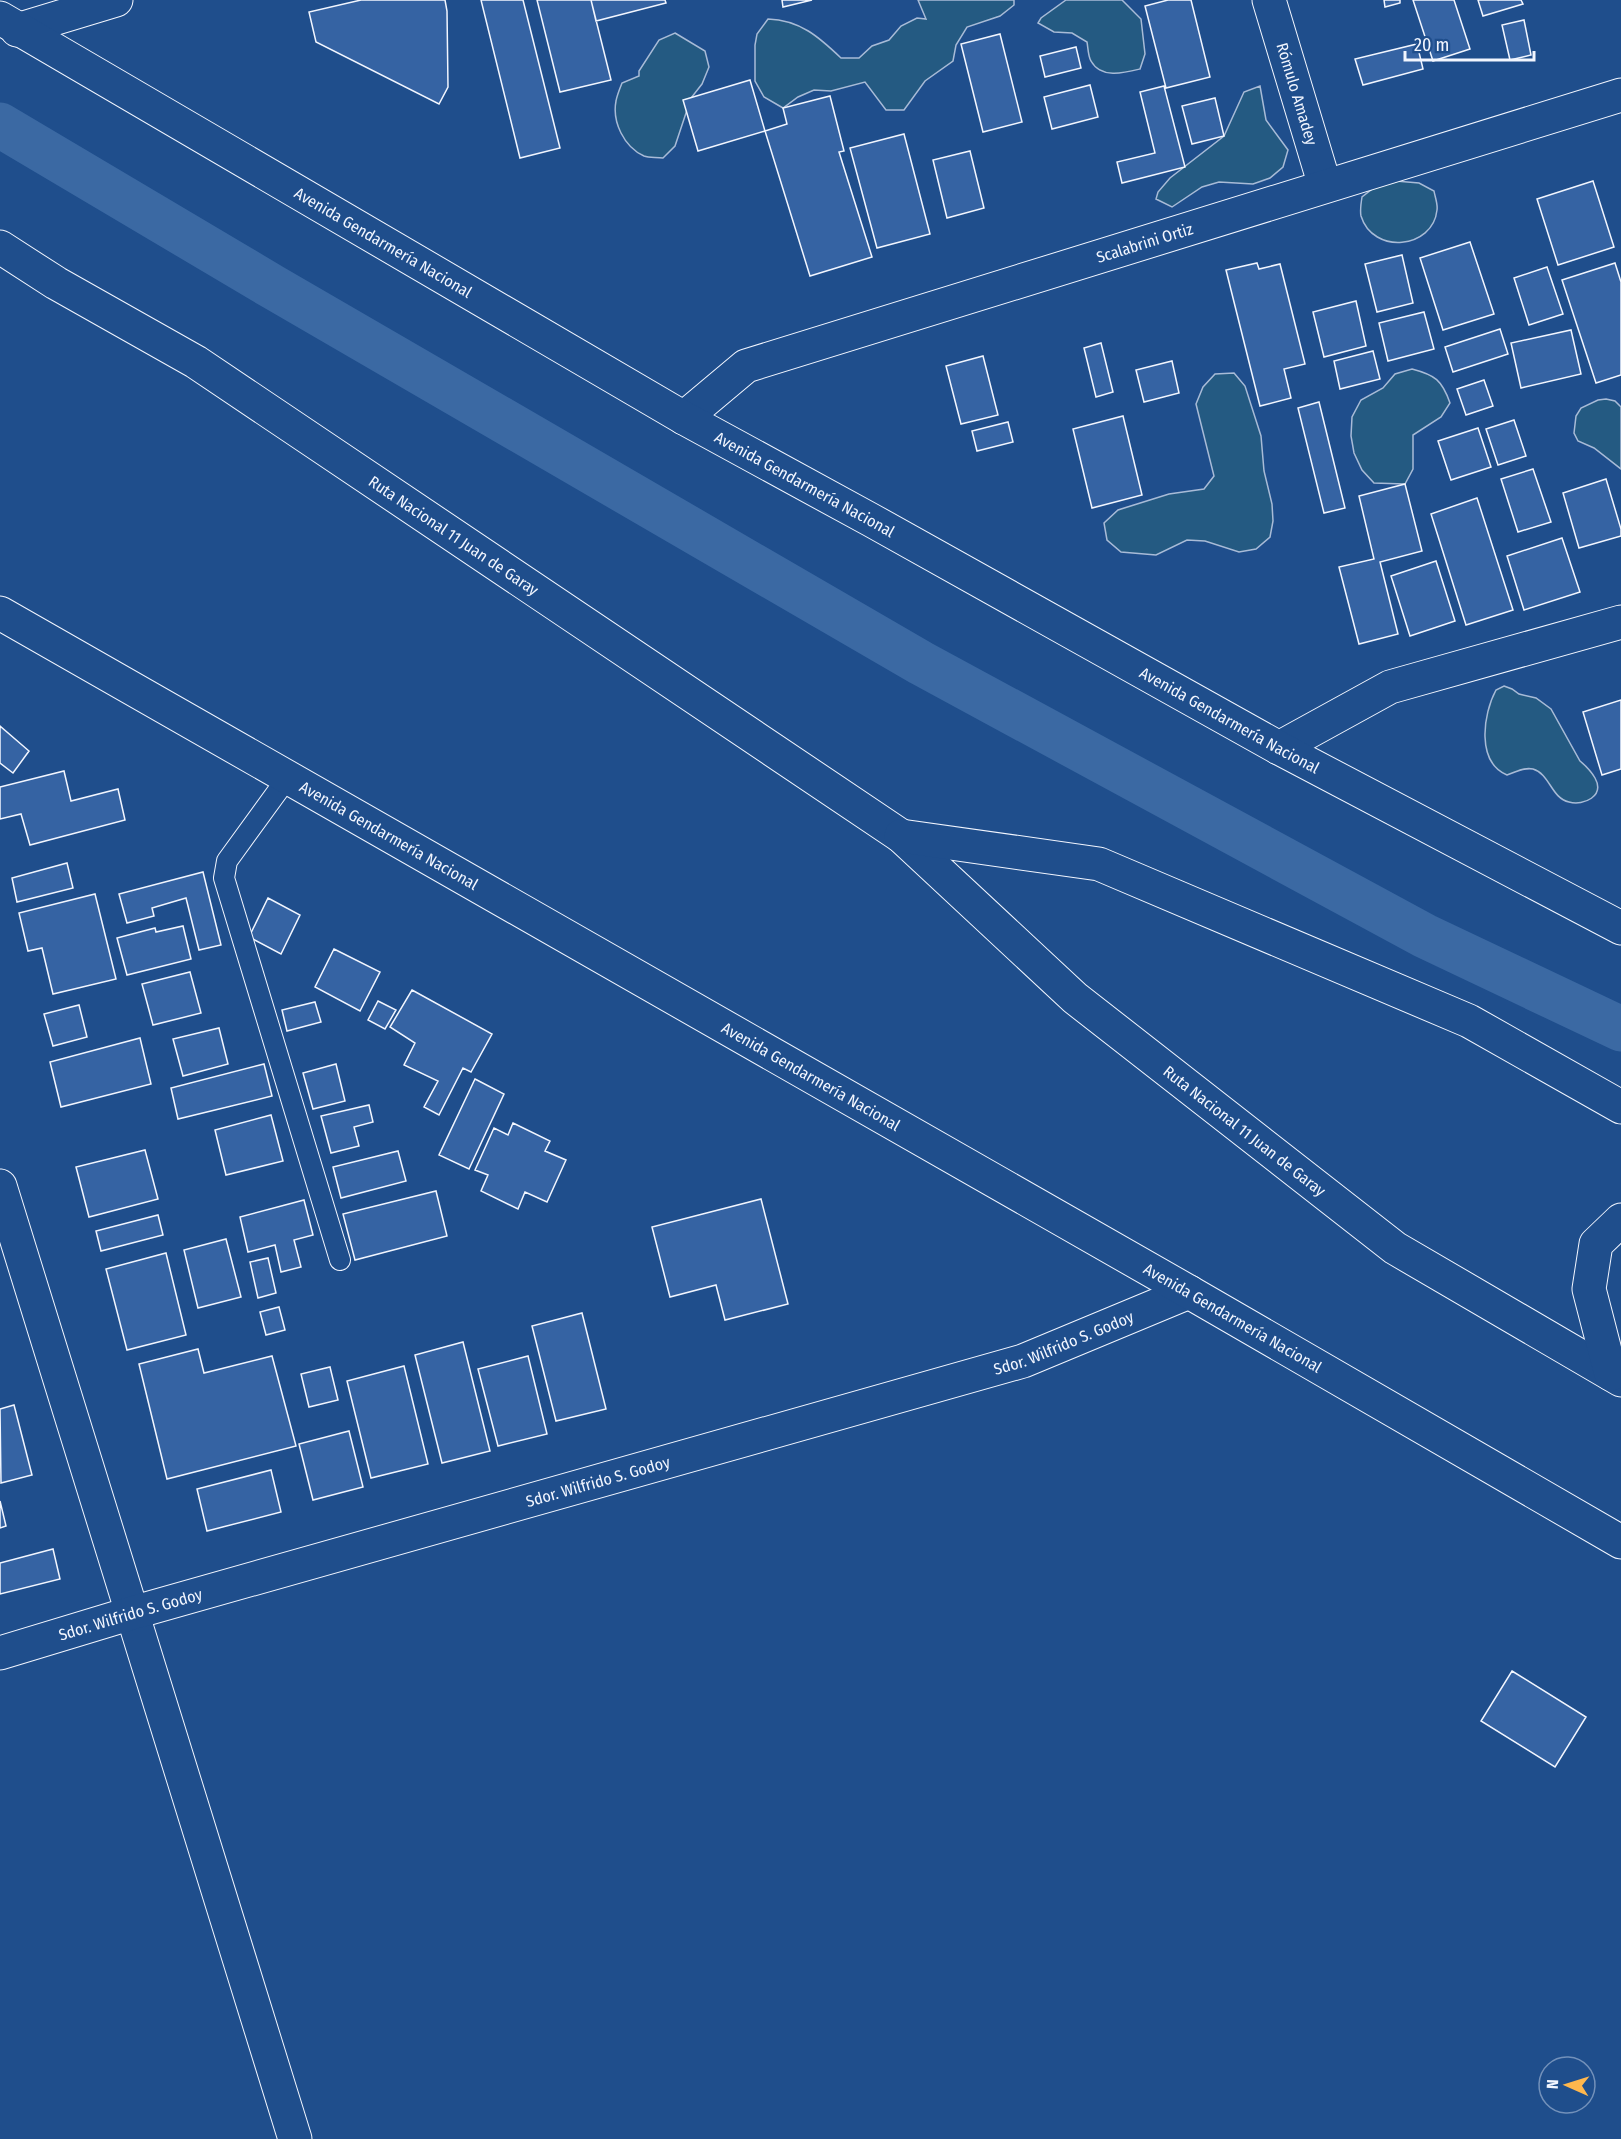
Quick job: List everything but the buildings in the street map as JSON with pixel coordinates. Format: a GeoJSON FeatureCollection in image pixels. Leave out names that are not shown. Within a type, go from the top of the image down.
{"type":"FeatureCollection","features":[{"type":"Feature","properties":{"kind":"main road"},"geometry":{"type":"LineString","coordinates":[[9,24],[116,0]]}},
{"type":"Feature","properties":{"kind":"main road","name":"Rómulo Amadey"},"geometry":{"type":"LineString","coordinates":[[1269,0],[1325,186]]}},
{"type":"Feature","properties":{"kind":"main road","name":"Avenida Gendarmería Nacional"},"geometry":{"type":"LineString","coordinates":[[9,24],[684,418],[1279,748],[1621,928]]}},
{"type":"Feature","properties":{"kind":"main road","name":"Scalabrini Ortiz"},"geometry":{"type":"LineString","coordinates":[[684,418],[746,366],[1621,95]]}},
{"type":"Feature","properties":{"kind":"main road","name":"Ruta Nacional 11 Juan de Garay"},"geometry":{"type":"LineString","coordinates":[[0,247],[56,283],[196,362],[901,836],[1075,999],[1395,1248],[1616,1377]]}},
{"type":"Feature","properties":{"kind":"main road","name":"Avenida Gendarmería Nacional"},"geometry":{"type":"LineString","coordinates":[[0,614],[1189,1292],[1621,1542]]}},
{"type":"Feature","properties":{"kind":"main road"},"geometry":{"type":"LineString","coordinates":[[1279,748],[1390,687],[1621,622]]}},
{"type":"Feature","properties":{"kind":"main road","name":"Ruta Nacional 11 Juan de Garay"},"geometry":{"type":"LineString","coordinates":[[901,836],[1099,864],[1469,1021],[1621,1107]]}},
{"type":"Feature","properties":{"kind":"main road"},"geometry":{"type":"LineString","coordinates":[[0,1186],[295,2139]]}},
{"type":"Feature","properties":{"kind":"main road"},"geometry":{"type":"LineString","coordinates":[[1616,1377],[1589,1289],[1596,1244],[1621,1220]]}},
{"type":"Feature","properties":{"kind":"main road","name":"Sdor. Wilfrido S. Godoy"},"geometry":{"type":"LineString","coordinates":[[0,1653],[132,1613],[1023,1361],[1189,1292]]}},
{"type":"Feature","properties":{"kind":"lane"},"geometry":{"type":"LineString","coordinates":[[288,777],[227,861],[224,878],[340,1260]]}},
{"type":"Feature","properties":{"kind":"shaded area"},"geometry":{"type":"Polygon","coordinates":[[[918,0],[1014,0],[1014,5],[1000,16],[967,27],[956,45],[953,61],[925,81],[904,110],[886,110],[865,82],[831,91],[814,90],[798,97],[783,108],[764,97],[755,81],[757,34],[768,19],[799,26],[825,43],[841,58],[859,58],[872,46],[889,40],[901,26],[917,18],[926,19],[918,0]]]}},
{"type":"Feature","properties":{"kind":"shaded area"},"geometry":{"type":"Polygon","coordinates":[[[1066,0],[1122,0],[1141,19],[1145,54],[1140,69],[1113,73],[1101,70],[1095,67],[1090,59],[1087,42],[1072,33],[1054,32],[1038,23],[1041,18],[1066,0]]]}},
{"type":"Feature","properties":{"kind":"shaded area"},"geometry":{"type":"Polygon","coordinates":[[[675,33],[705,51],[709,67],[702,84],[691,98],[675,146],[663,158],[646,157],[631,147],[621,133],[616,117],[616,99],[622,83],[639,76],[639,71],[659,40],[675,33]]]}},
{"type":"Feature","properties":{"kind":"shaded area"},"geometry":{"type":"Polygon","coordinates":[[[1260,86],[1266,120],[1288,150],[1283,167],[1270,178],[1253,184],[1219,182],[1202,187],[1172,207],[1156,199],[1158,192],[1170,178],[1224,136],[1244,92],[1260,86]]]}},
{"type":"Feature","properties":{"kind":"shaded area"},"geometry":{"type":"Polygon","coordinates":[[[1384,180],[1419,183],[1434,191],[1437,210],[1433,223],[1425,233],[1402,242],[1389,242],[1377,237],[1368,229],[1361,216],[1362,197],[1384,180]]]}},
{"type":"Feature","properties":{"kind":"shaded area"},"geometry":{"type":"Polygon","coordinates":[[[1412,369],[1437,380],[1450,403],[1441,417],[1413,435],[1413,469],[1405,484],[1374,483],[1362,470],[1354,453],[1351,436],[1352,417],[1361,400],[1383,388],[1395,374],[1412,369]]]}},
{"type":"Feature","properties":{"kind":"shaded area"},"geometry":{"type":"Polygon","coordinates":[[[1234,373],[1245,386],[1261,436],[1264,471],[1272,504],[1273,521],[1270,537],[1256,549],[1239,552],[1205,541],[1187,540],[1156,555],[1121,552],[1107,540],[1104,523],[1118,510],[1169,494],[1204,489],[1214,476],[1196,404],[1203,387],[1215,374],[1234,373]]]}},
{"type":"Feature","properties":{"kind":"shaded area"},"geometry":{"type":"Polygon","coordinates":[[[1606,399],[1615,401],[1621,407],[1621,469],[1594,448],[1578,441],[1574,433],[1576,416],[1581,408],[1606,399]]]}},
{"type":"Feature","properties":{"kind":"shaded area"},"geometry":{"type":"Polygon","coordinates":[[[1504,686],[1519,694],[1536,698],[1551,709],[1580,761],[1595,778],[1597,790],[1595,795],[1586,801],[1569,802],[1558,796],[1543,776],[1533,769],[1523,769],[1507,775],[1497,769],[1486,749],[1486,724],[1491,700],[1496,690],[1504,686]]]}},
{"type":"Feature","properties":{"kind":"waterway"},"geometry":{"type":"LineString","coordinates":[[0,125],[273,287],[921,663],[1425,936],[1621,1029]]}}]}
